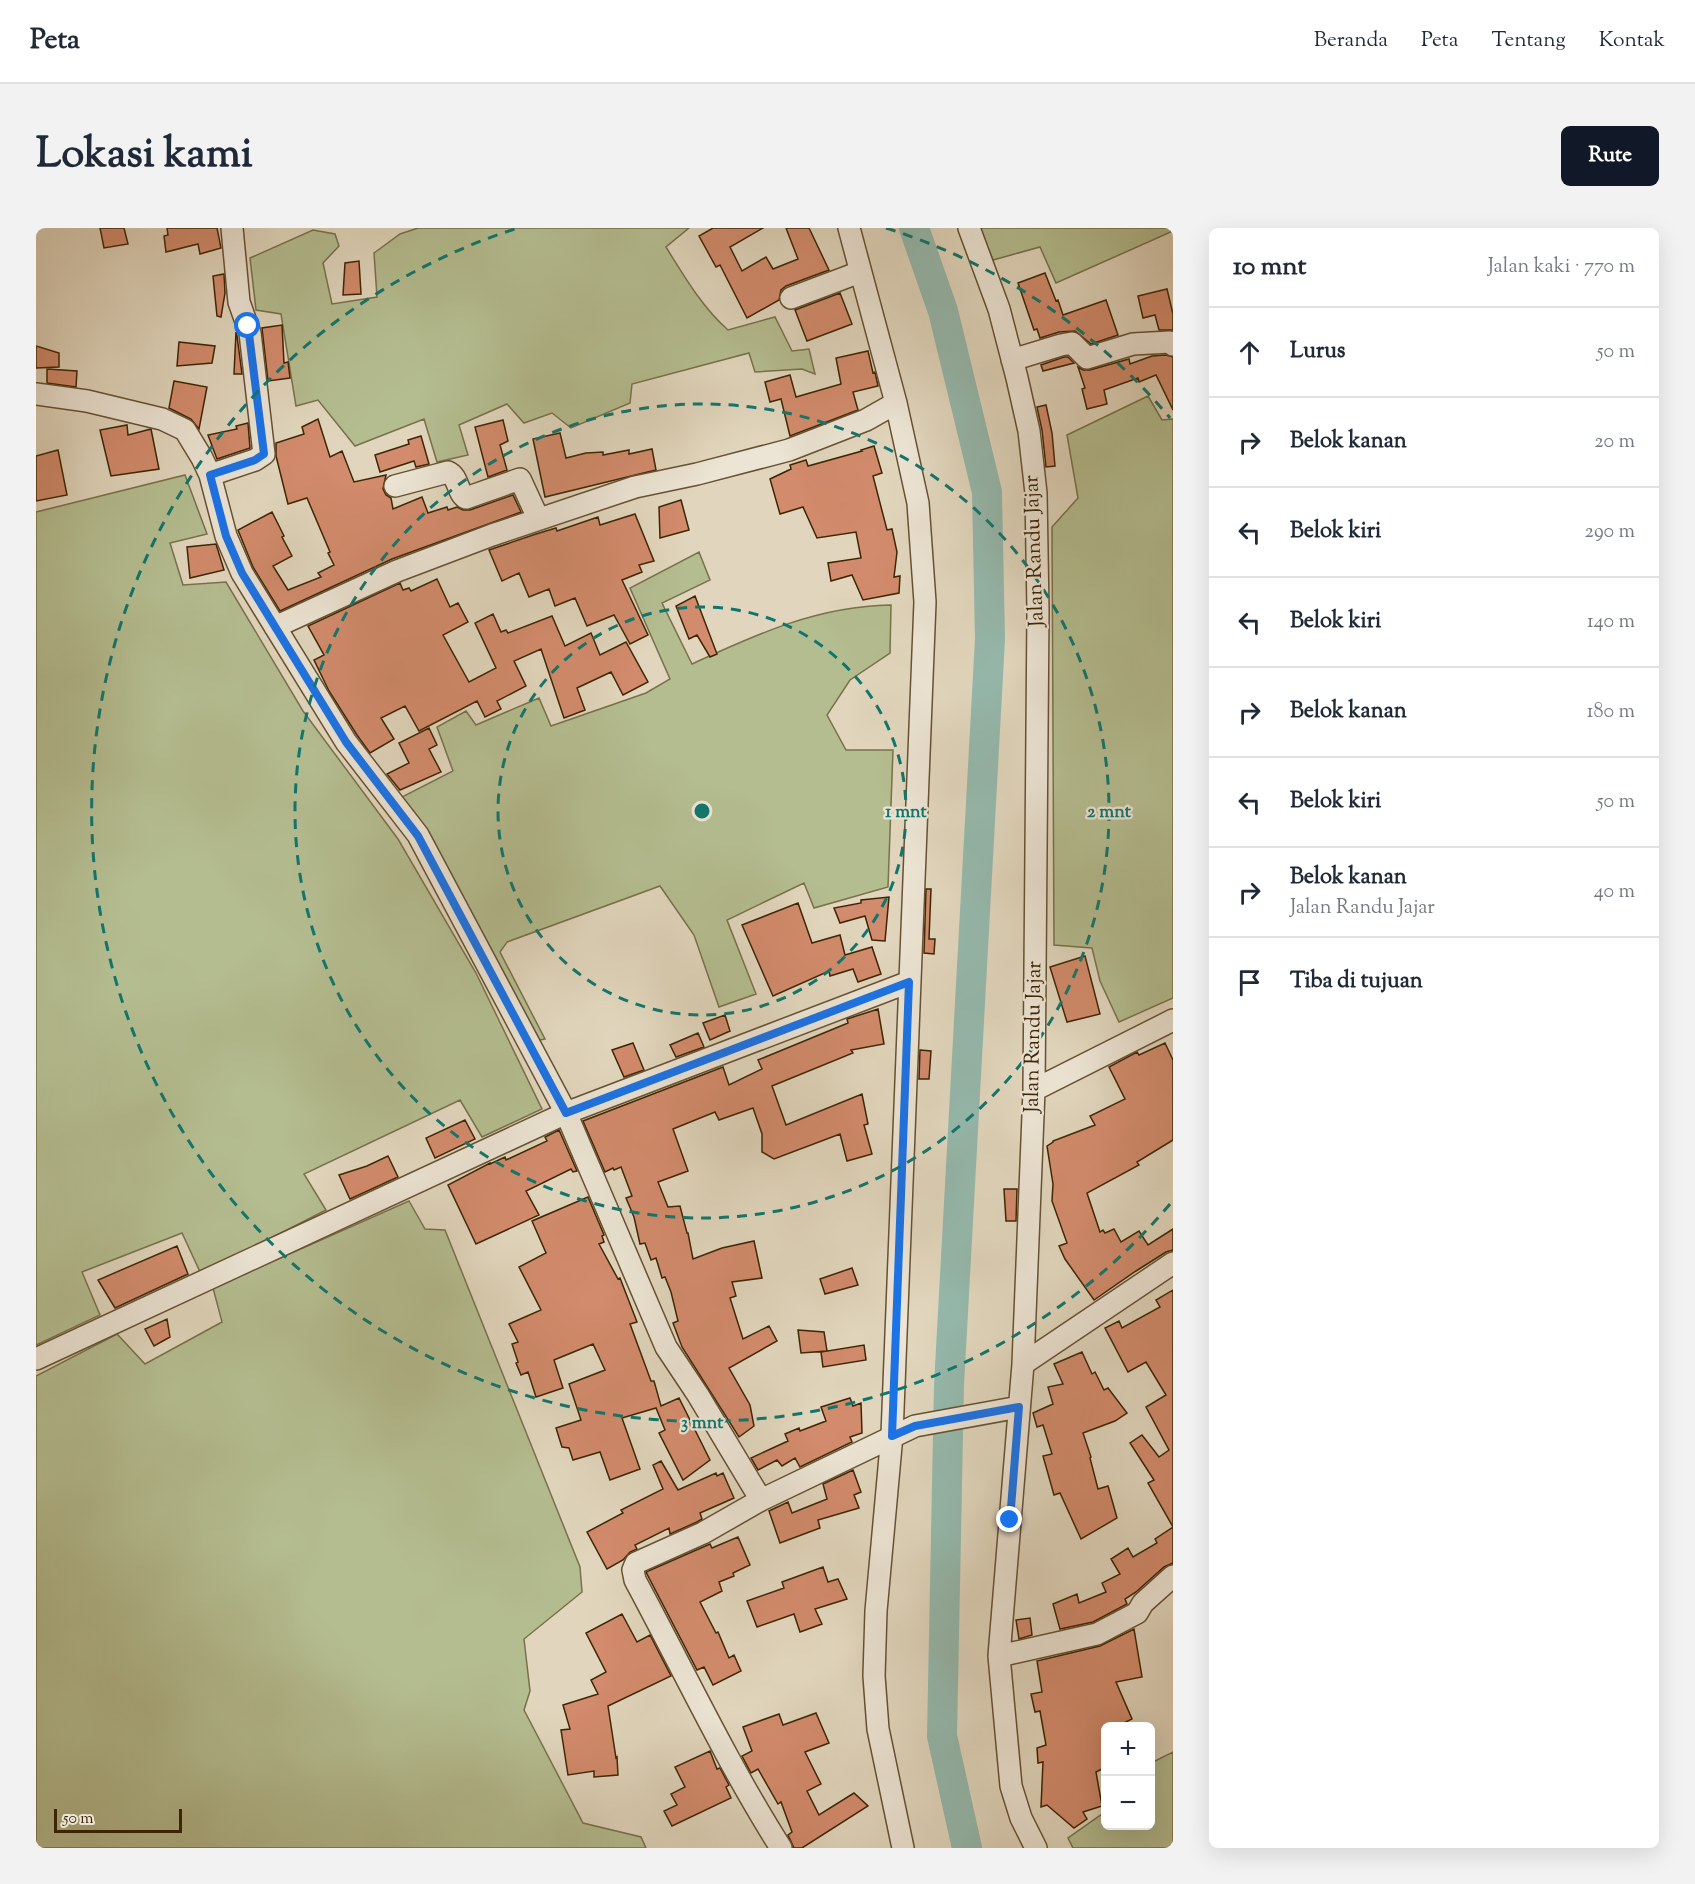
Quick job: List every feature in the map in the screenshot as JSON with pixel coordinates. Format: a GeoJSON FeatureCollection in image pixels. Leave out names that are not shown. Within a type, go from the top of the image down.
{"type":"FeatureCollection","features":[{"type":"Feature","properties":{"kind":"street"},"geometry":{"type":"LineString","coordinates":[[210,475],[255,460],[264,454],[250,333],[239,302],[232,228]]}},
{"type":"Feature","properties":{"kind":"street"},"geometry":{"type":"LineString","coordinates":[[849,228],[896,403],[918,502],[925,602],[892,1436],[876,1611],[874,1676],[878,1729],[903,1848]]}},
{"type":"Feature","properties":{"kind":"street","name":"Jalan Randu Jajar"},"geometry":{"type":"LineString","coordinates":[[969,228],[999,309],[1022,357],[1036,493],[1038,623],[1034,1090],[1023,1364],[999,1656],[1011,1786],[1021,1818],[1036,1848]]}},
{"type":"Feature","properties":{"kind":"street"},"geometry":{"type":"LineString","coordinates":[[791,298],[860,272]]}},
{"type":"Feature","properties":{"kind":"street"},"geometry":{"type":"LineString","coordinates":[[1022,357],[1072,343],[1087,358],[1133,344],[1170,342],[1173,345]]}},
{"type":"Feature","properties":{"kind":"street"},"geometry":{"type":"LineString","coordinates":[[36,394],[87,401],[162,419],[185,430],[210,475],[226,536],[242,573],[354,755],[418,836],[566,1113],[666,1347],[698,1395],[761,1500]]}},
{"type":"Feature","properties":{"kind":"street"},"geometry":{"type":"LineString","coordinates":[[275,627],[397,571],[538,518],[634,487],[698,474],[789,450],[866,420],[896,403]]}},
{"type":"Feature","properties":{"kind":"street"},"geometry":{"type":"LineString","coordinates":[[395,486],[448,472],[453,475],[462,495],[466,498],[520,479],[538,518]]}},
{"type":"Feature","properties":{"kind":"street"},"geometry":{"type":"LineString","coordinates":[[36,1359],[566,1113],[909,982]]}},
{"type":"Feature","properties":{"kind":"street"},"geometry":{"type":"LineString","coordinates":[[1034,1090],[1173,1020]]}},
{"type":"Feature","properties":{"kind":"street"},"geometry":{"type":"LineString","coordinates":[[1023,1364],[1173,1263]]}},
{"type":"Feature","properties":{"kind":"street"},"geometry":{"type":"LineString","coordinates":[[781,1848],[635,1581],[633,1570],[636,1563],[703,1533],[761,1500],[915,1426],[1019,1407]]}},
{"type":"Feature","properties":{"kind":"street"},"geometry":{"type":"LineString","coordinates":[[999,1656],[1097,1634],[1137,1613],[1143,1603],[1173,1576]]}},
{"type":"Feature","properties":{"kind":"green space"},"geometry":{"type":"Polygon","coordinates":[[[418,228],[689,228],[666,247],[694,291],[710,311],[728,330],[775,317],[792,351],[809,349],[815,374],[802,369],[755,372],[749,353],[632,384],[630,403],[571,428],[552,413],[524,423],[507,404],[459,425],[468,455],[437,462],[424,419],[355,446],[318,400],[296,406],[281,314],[256,310],[250,258],[313,230],[335,234],[339,246],[323,263],[332,304],[377,297],[374,253],[400,234],[418,228]]]}},
{"type":"Feature","properties":{"kind":"green space"},"geometry":{"type":"Polygon","coordinates":[[[980,228],[1173,228],[1173,231],[1056,283],[1040,247],[993,260],[980,228]]]}},
{"type":"Feature","properties":{"kind":"green space"},"geometry":{"type":"Polygon","coordinates":[[[1148,396],[1162,420],[1173,419],[1173,998],[1119,1022],[1100,981],[1092,948],[1054,945],[1052,527],[1078,498],[1067,435],[1148,396]]]}},
{"type":"Feature","properties":{"kind":"green space"},"geometry":{"type":"Polygon","coordinates":[[[185,475],[207,534],[170,543],[183,585],[226,582],[303,711],[398,839],[476,973],[542,1109],[482,1137],[460,1100],[304,1174],[326,1210],[201,1274],[182,1233],[82,1272],[100,1315],[36,1345],[36,512],[185,475]]]}},
{"type":"Feature","properties":{"kind":"green space"},"geometry":{"type":"Polygon","coordinates":[[[699,552],[710,580],[662,603],[692,664],[764,632],[813,616],[838,610],[891,605],[890,653],[850,680],[827,715],[846,750],[893,750],[888,887],[814,908],[804,883],[727,920],[756,994],[719,1007],[694,935],[660,886],[507,942],[500,952],[545,1039],[531,1042],[429,844],[402,797],[453,771],[437,727],[466,711],[476,725],[539,698],[551,726],[646,693],[670,679],[630,588],[699,552]]]}},
{"type":"Feature","properties":{"kind":"green space"},"geometry":{"type":"Polygon","coordinates":[[[409,1201],[425,1229],[445,1230],[580,1567],[582,1592],[524,1639],[530,1691],[524,1710],[583,1823],[641,1837],[646,1848],[36,1848],[36,1376],[117,1334],[145,1364],[222,1322],[213,1288],[409,1201]]]}},
{"type":"Feature","properties":{"kind":"green space"},"geometry":{"type":"Polygon","coordinates":[[[1173,1752],[1173,1848],[1073,1848],[1068,1838],[1101,1815],[1101,1830],[1155,1830],[1155,1761],[1173,1752]]]}},
{"type":"Feature","properties":{"kind":"building"},"geometry":{"type":"Polygon","coordinates":[[[100,228],[124,228],[128,244],[104,248],[100,228]]]}},
{"type":"Feature","properties":{"kind":"building"},"geometry":{"type":"Polygon","coordinates":[[[167,228],[217,228],[221,248],[200,254],[198,244],[166,252],[164,236],[168,235],[167,228]]]}},
{"type":"Feature","properties":{"kind":"building"},"geometry":{"type":"Polygon","coordinates":[[[713,228],[763,228],[730,247],[742,271],[766,257],[773,269],[798,259],[786,228],[809,228],[829,270],[786,286],[781,290],[779,300],[747,318],[720,265],[716,267],[699,236],[713,228]]]}},
{"type":"Feature","properties":{"kind":"building"},"geometry":{"type":"Polygon","coordinates":[[[359,261],[361,294],[343,295],[345,263],[359,261]]]}},
{"type":"Feature","properties":{"kind":"building"},"geometry":{"type":"Polygon","coordinates":[[[1045,273],[1063,315],[1106,300],[1118,335],[1091,344],[1075,331],[1059,332],[1040,338],[1037,329],[1034,330],[1018,283],[1045,273]]]}},
{"type":"Feature","properties":{"kind":"building"},"geometry":{"type":"Polygon","coordinates":[[[224,274],[225,293],[221,317],[217,316],[213,276],[224,274]]]}},
{"type":"Feature","properties":{"kind":"building"},"geometry":{"type":"Polygon","coordinates":[[[1167,289],[1173,314],[1173,330],[1159,330],[1155,315],[1143,318],[1138,296],[1167,289]]]}},
{"type":"Feature","properties":{"kind":"building"},"geometry":{"type":"Polygon","coordinates":[[[840,293],[852,324],[807,341],[795,310],[840,293]]]}},
{"type":"Feature","properties":{"kind":"building"},"geometry":{"type":"Polygon","coordinates":[[[282,325],[284,363],[288,362],[290,378],[268,381],[262,328],[282,325]]]}},
{"type":"Feature","properties":{"kind":"building"},"geometry":{"type":"Polygon","coordinates":[[[236,332],[237,336],[242,374],[234,374],[236,332]]]}},
{"type":"Feature","properties":{"kind":"building"},"geometry":{"type":"Polygon","coordinates":[[[179,342],[215,346],[212,363],[177,366],[179,342]]]}},
{"type":"Feature","properties":{"kind":"building"},"geometry":{"type":"Polygon","coordinates":[[[36,346],[59,353],[59,367],[36,368],[36,346]]]}},
{"type":"Feature","properties":{"kind":"building"},"geometry":{"type":"Polygon","coordinates":[[[868,351],[878,386],[853,392],[858,410],[790,436],[781,399],[770,402],[765,382],[790,375],[796,397],[841,384],[836,358],[868,351]]]}},
{"type":"Feature","properties":{"kind":"building"},"geometry":{"type":"Polygon","coordinates":[[[1152,356],[1173,357],[1173,410],[1156,375],[1139,382],[1138,378],[1104,390],[1107,404],[1087,409],[1082,389],[1085,388],[1078,367],[1090,370],[1129,359],[1130,364],[1152,356]]]}},
{"type":"Feature","properties":{"kind":"building"},"geometry":{"type":"Polygon","coordinates":[[[1068,357],[1074,363],[1043,371],[1041,365],[1068,357]]]}},
{"type":"Feature","properties":{"kind":"building"},"geometry":{"type":"Polygon","coordinates":[[[47,369],[77,371],[76,387],[47,383],[47,369]]]}},
{"type":"Feature","properties":{"kind":"building"},"geometry":{"type":"Polygon","coordinates":[[[174,381],[207,387],[199,429],[191,419],[169,408],[174,381]]]}},
{"type":"Feature","properties":{"kind":"building"},"geometry":{"type":"Polygon","coordinates":[[[1046,405],[1052,433],[1055,466],[1046,467],[1037,407],[1046,405]]]}},
{"type":"Feature","properties":{"kind":"building"},"geometry":{"type":"Polygon","coordinates":[[[318,419],[330,457],[342,451],[354,482],[386,475],[383,489],[391,498],[393,509],[422,497],[428,513],[447,507],[448,510],[457,507],[470,510],[513,495],[521,512],[392,559],[280,611],[253,567],[238,530],[272,512],[292,556],[273,566],[288,590],[321,577],[318,573],[334,565],[307,498],[288,504],[276,456],[276,443],[304,434],[302,427],[318,419]]]}},
{"type":"Feature","properties":{"kind":"building"},"geometry":{"type":"Polygon","coordinates":[[[503,420],[508,441],[500,445],[507,470],[488,477],[475,427],[503,420]]]}},
{"type":"Feature","properties":{"kind":"building"},"geometry":{"type":"Polygon","coordinates":[[[248,423],[250,448],[217,459],[208,435],[237,429],[236,426],[248,423]]]}},
{"type":"Feature","properties":{"kind":"building"},"geometry":{"type":"Polygon","coordinates":[[[127,425],[128,435],[151,429],[159,469],[111,476],[100,430],[127,425]]]}},
{"type":"Feature","properties":{"kind":"building"},"geometry":{"type":"Polygon","coordinates":[[[560,433],[566,458],[586,453],[603,452],[603,455],[629,450],[629,454],[652,449],[656,470],[545,497],[533,439],[560,433]]]}},
{"type":"Feature","properties":{"kind":"building"},"geometry":{"type":"Polygon","coordinates":[[[421,436],[429,464],[416,467],[414,461],[380,472],[375,455],[409,444],[408,440],[421,436]]]}},
{"type":"Feature","properties":{"kind":"building"},"geometry":{"type":"Polygon","coordinates":[[[874,446],[882,473],[873,476],[887,530],[892,529],[897,552],[894,577],[900,576],[899,593],[863,600],[852,575],[831,581],[828,563],[861,558],[856,532],[817,538],[803,507],[780,514],[770,479],[791,469],[790,465],[806,460],[808,466],[874,446]]]}},
{"type":"Feature","properties":{"kind":"building"},"geometry":{"type":"Polygon","coordinates":[[[58,450],[67,495],[36,501],[36,456],[58,450]]]}},
{"type":"Feature","properties":{"kind":"building"},"geometry":{"type":"Polygon","coordinates":[[[681,500],[689,530],[660,538],[659,507],[681,500]]]}},
{"type":"Feature","properties":{"kind":"building"},"geometry":{"type":"Polygon","coordinates":[[[635,514],[654,561],[639,565],[642,572],[622,580],[648,635],[630,644],[614,615],[587,626],[575,598],[555,606],[549,589],[529,597],[519,573],[502,581],[489,550],[598,517],[600,525],[635,514]]]}},
{"type":"Feature","properties":{"kind":"building"},"geometry":{"type":"Polygon","coordinates":[[[216,544],[224,570],[190,578],[187,547],[216,544]]]}},
{"type":"Feature","properties":{"kind":"building"},"geometry":{"type":"Polygon","coordinates":[[[437,579],[450,607],[458,603],[468,622],[443,635],[469,682],[496,668],[475,623],[493,614],[501,632],[506,630],[508,633],[552,616],[565,646],[591,633],[600,655],[626,642],[648,682],[623,695],[611,672],[577,688],[585,710],[564,718],[541,649],[514,661],[526,686],[497,701],[501,709],[485,717],[477,701],[419,731],[405,706],[381,718],[394,739],[370,753],[329,691],[314,660],[324,655],[308,626],[400,583],[403,590],[409,588],[411,591],[437,579]]]}},
{"type":"Feature","properties":{"kind":"building"},"geometry":{"type":"Polygon","coordinates":[[[695,596],[717,654],[710,657],[697,635],[689,639],[676,606],[695,596]]]}},
{"type":"Feature","properties":{"kind":"building"},"geometry":{"type":"Polygon","coordinates":[[[429,728],[437,745],[429,749],[441,772],[400,790],[387,774],[409,763],[399,743],[429,728]]]}},
{"type":"Feature","properties":{"kind":"building"},"geometry":{"type":"Polygon","coordinates":[[[926,889],[931,889],[929,939],[935,939],[934,954],[924,953],[926,889]]]}},
{"type":"Feature","properties":{"kind":"building"},"geometry":{"type":"Polygon","coordinates":[[[889,897],[885,941],[872,940],[865,916],[840,923],[834,908],[861,903],[861,900],[889,897]]]}},
{"type":"Feature","properties":{"kind":"building"},"geometry":{"type":"Polygon","coordinates":[[[798,903],[812,943],[840,935],[845,955],[872,947],[881,974],[858,982],[853,969],[830,976],[829,971],[773,996],[742,925],[798,903]]]}},
{"type":"Feature","properties":{"kind":"building"},"geometry":{"type":"Polygon","coordinates":[[[1085,956],[1100,1014],[1067,1022],[1050,967],[1085,956]]]}},
{"type":"Feature","properties":{"kind":"building"},"geometry":{"type":"Polygon","coordinates":[[[878,1009],[884,1044],[851,1050],[853,1053],[772,1086],[786,1125],[862,1094],[868,1124],[864,1125],[872,1154],[847,1161],[840,1134],[774,1159],[762,1152],[762,1134],[753,1108],[719,1120],[715,1112],[673,1129],[688,1171],[658,1182],[668,1207],[680,1206],[693,1259],[722,1248],[754,1241],[762,1278],[732,1282],[736,1296],[730,1298],[743,1339],[769,1326],[777,1341],[729,1368],[750,1405],[754,1426],[739,1437],[682,1347],[673,1323],[678,1321],[671,1292],[665,1277],[662,1278],[656,1258],[651,1260],[645,1243],[640,1244],[634,1217],[626,1198],[632,1196],[621,1167],[605,1172],[583,1121],[723,1067],[729,1085],[762,1069],[758,1060],[848,1023],[847,1019],[878,1009]]]}},
{"type":"Feature","properties":{"kind":"building"},"geometry":{"type":"Polygon","coordinates":[[[725,1015],[730,1031],[710,1040],[703,1023],[725,1015]]]}},
{"type":"Feature","properties":{"kind":"building"},"geometry":{"type":"Polygon","coordinates":[[[698,1033],[704,1047],[676,1057],[670,1045],[698,1033]]]}},
{"type":"Feature","properties":{"kind":"building"},"geometry":{"type":"Polygon","coordinates":[[[633,1043],[644,1070],[624,1077],[612,1050],[633,1043]]]}},
{"type":"Feature","properties":{"kind":"building"},"geometry":{"type":"Polygon","coordinates":[[[1165,1043],[1173,1060],[1173,1140],[1137,1162],[1139,1165],[1087,1193],[1100,1232],[1103,1230],[1105,1233],[1114,1229],[1121,1242],[1139,1231],[1148,1245],[1173,1229],[1173,1250],[1166,1252],[1094,1300],[1065,1259],[1059,1246],[1067,1243],[1052,1201],[1053,1184],[1047,1146],[1053,1141],[1095,1125],[1090,1116],[1125,1099],[1109,1067],[1137,1052],[1139,1055],[1165,1043]]]}},
{"type":"Feature","properties":{"kind":"building"},"geometry":{"type":"Polygon","coordinates":[[[920,1050],[931,1051],[929,1079],[919,1079],[920,1050]]]}},
{"type":"Feature","properties":{"kind":"building"},"geometry":{"type":"Polygon","coordinates":[[[465,1120],[475,1139],[435,1158],[426,1138],[465,1120]]]}},
{"type":"Feature","properties":{"kind":"building"},"geometry":{"type":"Polygon","coordinates":[[[559,1130],[577,1171],[573,1172],[571,1169],[526,1191],[539,1215],[476,1244],[448,1185],[490,1163],[505,1157],[506,1160],[547,1141],[545,1137],[559,1130]]]}},
{"type":"Feature","properties":{"kind":"building"},"geometry":{"type":"Polygon","coordinates":[[[388,1156],[398,1177],[350,1199],[339,1175],[388,1156]]]}},
{"type":"Feature","properties":{"kind":"building"},"geometry":{"type":"Polygon","coordinates":[[[1004,1189],[1017,1189],[1016,1221],[1006,1221],[1004,1189]]]}},
{"type":"Feature","properties":{"kind":"building"},"geometry":{"type":"Polygon","coordinates":[[[588,1197],[604,1235],[602,1236],[604,1242],[599,1244],[618,1279],[620,1278],[637,1322],[630,1324],[651,1381],[654,1381],[661,1406],[679,1398],[710,1460],[683,1480],[659,1433],[665,1430],[656,1408],[622,1418],[640,1469],[610,1480],[600,1452],[573,1460],[569,1448],[562,1447],[556,1428],[581,1420],[569,1384],[605,1370],[593,1344],[554,1360],[563,1388],[536,1397],[528,1372],[521,1375],[516,1363],[518,1362],[512,1344],[518,1342],[509,1324],[541,1310],[519,1267],[546,1253],[532,1221],[588,1197]]]}},
{"type":"Feature","properties":{"kind":"building"},"geometry":{"type":"Polygon","coordinates":[[[177,1246],[188,1274],[115,1308],[98,1280],[177,1246]]]}},
{"type":"Feature","properties":{"kind":"building"},"geometry":{"type":"Polygon","coordinates":[[[852,1268],[858,1285],[825,1294],[820,1279],[852,1268]]]}},
{"type":"Feature","properties":{"kind":"building"},"geometry":{"type":"Polygon","coordinates":[[[1173,1290],[1173,1527],[1148,1483],[1154,1480],[1130,1443],[1142,1435],[1159,1457],[1169,1450],[1146,1407],[1166,1395],[1146,1362],[1128,1372],[1105,1328],[1119,1321],[1122,1328],[1160,1307],[1156,1300],[1173,1290]]]}},
{"type":"Feature","properties":{"kind":"building"},"geometry":{"type":"Polygon","coordinates":[[[167,1319],[170,1337],[154,1346],[145,1329],[167,1319]]]}},
{"type":"Feature","properties":{"kind":"building"},"geometry":{"type":"Polygon","coordinates":[[[798,1330],[824,1332],[827,1351],[801,1353],[798,1330]]]}},
{"type":"Feature","properties":{"kind":"building"},"geometry":{"type":"Polygon","coordinates":[[[864,1345],[866,1360],[823,1367],[821,1352],[864,1345]]]}},
{"type":"Feature","properties":{"kind":"building"},"geometry":{"type":"Polygon","coordinates":[[[1082,1352],[1092,1374],[1095,1372],[1104,1390],[1108,1388],[1127,1413],[1115,1421],[1083,1433],[1098,1489],[1108,1486],[1117,1518],[1081,1539],[1060,1493],[1054,1495],[1043,1456],[1052,1454],[1043,1425],[1037,1427],[1033,1413],[1053,1404],[1048,1387],[1063,1384],[1054,1364],[1082,1352]]]}},
{"type":"Feature","properties":{"kind":"building"},"geometry":{"type":"Polygon","coordinates":[[[850,1398],[853,1406],[861,1403],[862,1433],[850,1437],[852,1442],[800,1467],[795,1458],[782,1466],[777,1460],[758,1470],[751,1458],[788,1441],[785,1434],[826,1421],[821,1407],[850,1398]]]}},
{"type":"Feature","properties":{"kind":"building"},"geometry":{"type":"Polygon","coordinates":[[[661,1461],[678,1490],[716,1473],[717,1476],[723,1473],[734,1498],[700,1513],[702,1519],[697,1522],[670,1534],[669,1528],[635,1545],[637,1549],[607,1569],[587,1532],[623,1513],[621,1510],[663,1489],[653,1465],[661,1461]]]}},
{"type":"Feature","properties":{"kind":"building"},"geometry":{"type":"Polygon","coordinates":[[[853,1470],[861,1492],[854,1495],[859,1508],[818,1520],[820,1528],[780,1543],[769,1511],[788,1502],[792,1513],[827,1499],[823,1484],[853,1470]]]}},
{"type":"Feature","properties":{"kind":"building"},"geometry":{"type":"Polygon","coordinates":[[[1173,1527],[1173,1563],[1164,1567],[1125,1599],[1127,1604],[1093,1622],[1060,1629],[1053,1604],[1077,1594],[1079,1603],[1106,1592],[1102,1583],[1120,1574],[1111,1559],[1128,1548],[1133,1557],[1157,1543],[1155,1539],[1173,1527]]]}},
{"type":"Feature","properties":{"kind":"building"},"geometry":{"type":"Polygon","coordinates":[[[738,1537],[750,1565],[733,1573],[734,1576],[719,1582],[722,1591],[700,1602],[716,1633],[718,1632],[729,1658],[734,1655],[741,1671],[713,1685],[704,1667],[697,1670],[646,1572],[710,1544],[712,1548],[738,1537]]]}},
{"type":"Feature","properties":{"kind":"building"},"geometry":{"type":"Polygon","coordinates":[[[823,1567],[828,1582],[838,1579],[847,1599],[815,1609],[822,1624],[800,1632],[794,1614],[757,1627],[747,1601],[784,1588],[782,1582],[823,1567]]]}},
{"type":"Feature","properties":{"kind":"building"},"geometry":{"type":"Polygon","coordinates":[[[622,1614],[637,1642],[650,1635],[671,1676],[608,1706],[618,1775],[594,1777],[594,1771],[568,1775],[561,1730],[570,1729],[563,1705],[598,1694],[591,1680],[606,1672],[586,1633],[622,1614]]]}},
{"type":"Feature","properties":{"kind":"building"},"geometry":{"type":"Polygon","coordinates":[[[1030,1618],[1032,1635],[1019,1639],[1016,1620],[1030,1618]]]}},
{"type":"Feature","properties":{"kind":"building"},"geometry":{"type":"Polygon","coordinates":[[[1134,1629],[1142,1677],[1116,1682],[1132,1719],[1126,1722],[1101,1722],[1101,1770],[1096,1772],[1101,1806],[1083,1812],[1087,1819],[1074,1828],[1047,1805],[1041,1807],[1043,1762],[1038,1763],[1037,1748],[1046,1745],[1040,1711],[1035,1712],[1031,1694],[1042,1692],[1037,1661],[1100,1646],[1134,1629]]]}},
{"type":"Feature","properties":{"kind":"building"},"geometry":{"type":"Polygon","coordinates":[[[816,1713],[829,1743],[805,1752],[821,1784],[807,1791],[819,1815],[854,1793],[868,1806],[802,1848],[794,1848],[788,1835],[792,1832],[781,1802],[778,1804],[758,1769],[751,1773],[742,1756],[752,1751],[743,1727],[779,1714],[783,1725],[816,1713]]]}},
{"type":"Feature","properties":{"kind":"building"},"geometry":{"type":"Polygon","coordinates":[[[710,1751],[717,1769],[720,1768],[729,1785],[726,1787],[731,1798],[672,1826],[664,1811],[677,1805],[671,1794],[685,1787],[675,1767],[710,1751]]]}},
{"type":"Feature","properties":{"kind":"waterway"},"geometry":{"type":"LineString","coordinates":[[914,228],[943,311],[987,492],[990,639],[949,1385],[942,1736],[967,1848]]}},
{"type":"Feature","properties":{"kind":"route"},"geometry":{"type":"LineString","coordinates":[[248,326],[264,454],[261,458],[210,475],[226,536],[242,573],[354,755],[418,836],[566,1113],[718,1053],[909,982],[892,1436],[915,1426],[1019,1407],[1010,1520]]}}]}
